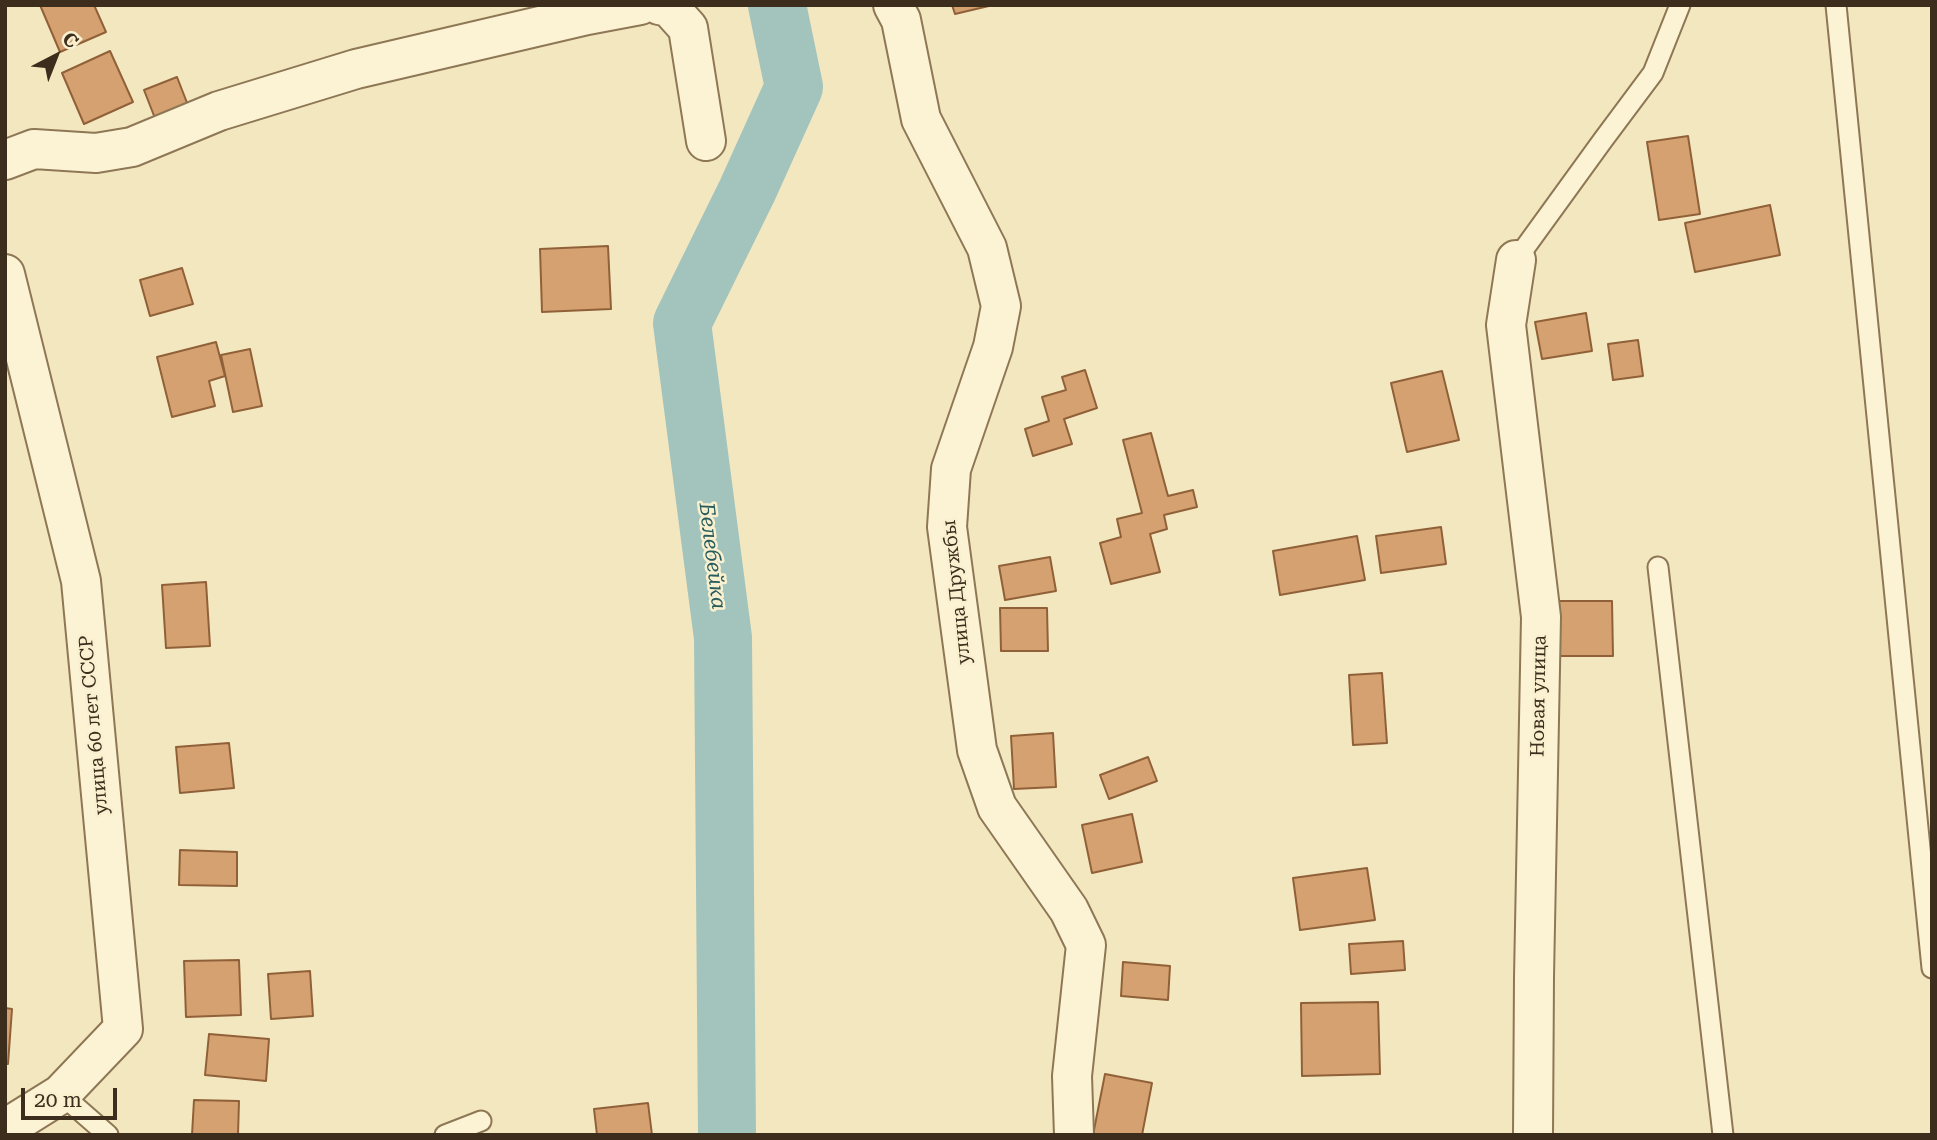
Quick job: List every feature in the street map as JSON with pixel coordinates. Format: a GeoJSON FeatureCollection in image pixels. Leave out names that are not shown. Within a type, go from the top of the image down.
{"type":"FeatureCollection","features":[{"type":"Feature","properties":{"kind":"street"},"geometry":{"type":"LineString","coordinates":[[5,160],[34,149],[96,153],[132,147],[219,111],[356,69],[640,5]]}},
{"type":"Feature","properties":{"kind":"street"},"geometry":{"type":"LineString","coordinates":[[659,5],[669,7],[688,28],[706,141]]}},
{"type":"Feature","properties":{"kind":"street","name":"улица Дружбы"},"geometry":{"type":"LineString","coordinates":[[893,5],[901,20],[921,119],[987,248],[1001,306],[993,346],[951,469],[947,527],[977,750],[997,807],[1069,910],[1086,945],[1072,1076],[1074,1135]]}},
{"type":"Feature","properties":{"kind":"street","name":"Новая улица"},"geometry":{"type":"LineString","coordinates":[[1516,260],[1506,325],[1541,617],[1533,1135]]}},
{"type":"Feature","properties":{"kind":"street","name":"улица 60 лет СССР"},"geometry":{"type":"LineString","coordinates":[[5,274],[81,581],[123,1029],[61,1094],[5,1129]]}},
{"type":"Feature","properties":{"kind":"lane"},"geometry":{"type":"LineString","coordinates":[[1516,260],[1653,73],[1680,5]]}},
{"type":"Feature","properties":{"kind":"lane"},"geometry":{"type":"LineString","coordinates":[[1836,5],[1932,968]]}},
{"type":"Feature","properties":{"kind":"lane"},"geometry":{"type":"LineString","coordinates":[[1658,567],[1723,1135]]}},
{"type":"Feature","properties":{"kind":"lane"},"geometry":{"type":"LineString","coordinates":[[61,1094],[108,1135]]}},
{"type":"Feature","properties":{"kind":"lane"},"geometry":{"type":"LineString","coordinates":[[446,1135],[481,1121]]}},
{"type":"Feature","properties":{"kind":"building"},"geometry":{"type":"Polygon","coordinates":[[[40,5],[94,5],[106,32],[60,52],[40,5]]]}},
{"type":"Feature","properties":{"kind":"building"},"geometry":{"type":"Polygon","coordinates":[[[952,5],[993,5],[955,14],[952,5]]]}},
{"type":"Feature","properties":{"kind":"building"},"geometry":{"type":"Polygon","coordinates":[[[110,51],[133,102],[84,124],[62,73],[110,51]]]}},
{"type":"Feature","properties":{"kind":"building"},"geometry":{"type":"Polygon","coordinates":[[[177,77],[191,113],[158,126],[144,90],[177,77]]]}},
{"type":"Feature","properties":{"kind":"building"},"geometry":{"type":"Polygon","coordinates":[[[1688,136],[1700,214],[1659,220],[1647,142],[1688,136]]]}},
{"type":"Feature","properties":{"kind":"building"},"geometry":{"type":"Polygon","coordinates":[[[1770,205],[1780,255],[1695,272],[1685,223],[1770,205]]]}},
{"type":"Feature","properties":{"kind":"building"},"geometry":{"type":"Polygon","coordinates":[[[608,246],[611,309],[542,312],[540,249],[608,246]]]}},
{"type":"Feature","properties":{"kind":"building"},"geometry":{"type":"Polygon","coordinates":[[[182,268],[193,304],[150,316],[140,280],[182,268]]]}},
{"type":"Feature","properties":{"kind":"building"},"geometry":{"type":"Polygon","coordinates":[[[1586,313],[1592,351],[1542,359],[1535,322],[1586,313]]]}},
{"type":"Feature","properties":{"kind":"building"},"geometry":{"type":"Polygon","coordinates":[[[1638,340],[1643,376],[1613,380],[1608,344],[1638,340]]]}},
{"type":"Feature","properties":{"kind":"building"},"geometry":{"type":"Polygon","coordinates":[[[216,342],[225,376],[209,381],[215,406],[172,417],[157,357],[216,342]]]}},
{"type":"Feature","properties":{"kind":"building"},"geometry":{"type":"Polygon","coordinates":[[[250,349],[262,406],[233,412],[221,355],[250,349]]]}},
{"type":"Feature","properties":{"kind":"building"},"geometry":{"type":"Polygon","coordinates":[[[1085,370],[1097,408],[1064,419],[1072,444],[1033,456],[1025,429],[1049,421],[1042,397],[1066,390],[1062,377],[1085,370]]]}},
{"type":"Feature","properties":{"kind":"building"},"geometry":{"type":"Polygon","coordinates":[[[1442,371],[1459,440],[1407,452],[1391,383],[1442,371]]]}},
{"type":"Feature","properties":{"kind":"building"},"geometry":{"type":"Polygon","coordinates":[[[1151,433],[1168,496],[1193,490],[1197,507],[1164,515],[1167,529],[1150,534],[1160,572],[1111,584],[1100,543],[1121,537],[1117,519],[1142,513],[1123,440],[1151,433]]]}},
{"type":"Feature","properties":{"kind":"building"},"geometry":{"type":"Polygon","coordinates":[[[1441,527],[1446,564],[1381,573],[1376,536],[1441,527]]]}},
{"type":"Feature","properties":{"kind":"building"},"geometry":{"type":"Polygon","coordinates":[[[1357,536],[1365,580],[1280,595],[1273,551],[1357,536]]]}},
{"type":"Feature","properties":{"kind":"building"},"geometry":{"type":"Polygon","coordinates":[[[1050,557],[1056,591],[1005,600],[999,566],[1050,557]]]}},
{"type":"Feature","properties":{"kind":"building"},"geometry":{"type":"Polygon","coordinates":[[[206,582],[210,646],[166,648],[162,585],[206,582]]]}},
{"type":"Feature","properties":{"kind":"building"},"geometry":{"type":"Polygon","coordinates":[[[1556,601],[1612,601],[1613,656],[1556,656],[1556,601]]]}},
{"type":"Feature","properties":{"kind":"building"},"geometry":{"type":"Polygon","coordinates":[[[1000,608],[1047,608],[1048,651],[1001,651],[1000,608]]]}},
{"type":"Feature","properties":{"kind":"building"},"geometry":{"type":"Polygon","coordinates":[[[1382,673],[1387,743],[1353,745],[1349,675],[1382,673]]]}},
{"type":"Feature","properties":{"kind":"building"},"geometry":{"type":"Polygon","coordinates":[[[1053,733],[1056,787],[1014,789],[1011,736],[1053,733]]]}},
{"type":"Feature","properties":{"kind":"building"},"geometry":{"type":"Polygon","coordinates":[[[229,743],[234,788],[180,793],[176,747],[229,743]]]}},
{"type":"Feature","properties":{"kind":"building"},"geometry":{"type":"Polygon","coordinates":[[[1148,757],[1157,781],[1109,799],[1100,775],[1148,757]]]}},
{"type":"Feature","properties":{"kind":"building"},"geometry":{"type":"Polygon","coordinates":[[[1132,814],[1142,862],[1092,873],[1082,825],[1132,814]]]}},
{"type":"Feature","properties":{"kind":"building"},"geometry":{"type":"Polygon","coordinates":[[[180,850],[237,852],[237,886],[179,885],[180,850]]]}},
{"type":"Feature","properties":{"kind":"building"},"geometry":{"type":"Polygon","coordinates":[[[1367,868],[1375,920],[1300,930],[1293,878],[1367,868]]]}},
{"type":"Feature","properties":{"kind":"building"},"geometry":{"type":"Polygon","coordinates":[[[1403,941],[1405,970],[1351,974],[1349,944],[1403,941]]]}},
{"type":"Feature","properties":{"kind":"building"},"geometry":{"type":"Polygon","coordinates":[[[239,960],[241,1015],[186,1017],[184,961],[239,960]]]}},
{"type":"Feature","properties":{"kind":"building"},"geometry":{"type":"Polygon","coordinates":[[[1123,962],[1170,966],[1168,1000],[1121,996],[1123,962]]]}},
{"type":"Feature","properties":{"kind":"building"},"geometry":{"type":"Polygon","coordinates":[[[310,971],[313,1016],[271,1019],[268,974],[310,971]]]}},
{"type":"Feature","properties":{"kind":"building"},"geometry":{"type":"Polygon","coordinates":[[[1378,1002],[1380,1074],[1302,1076],[1301,1003],[1378,1002]]]}},
{"type":"Feature","properties":{"kind":"building"},"geometry":{"type":"Polygon","coordinates":[[[5,1008],[12,1009],[8,1064],[5,1064],[5,1008]]]}},
{"type":"Feature","properties":{"kind":"building"},"geometry":{"type":"Polygon","coordinates":[[[209,1034],[269,1039],[266,1081],[205,1075],[209,1034]]]}},
{"type":"Feature","properties":{"kind":"building"},"geometry":{"type":"Polygon","coordinates":[[[1105,1074],[1152,1083],[1142,1135],[1093,1135],[1105,1074]]]}},
{"type":"Feature","properties":{"kind":"building"},"geometry":{"type":"Polygon","coordinates":[[[194,1100],[239,1101],[238,1135],[192,1135],[194,1100]]]}},
{"type":"Feature","properties":{"kind":"building"},"geometry":{"type":"Polygon","coordinates":[[[648,1103],[652,1135],[597,1135],[594,1109],[648,1103]]]}},
{"type":"Feature","properties":{"kind":"waterway","name":"Белебейка"},"geometry":{"type":"LineString","coordinates":[[727,1135],[723,638],[682,323],[747,191],[794,87],[777,5]]}}]}
